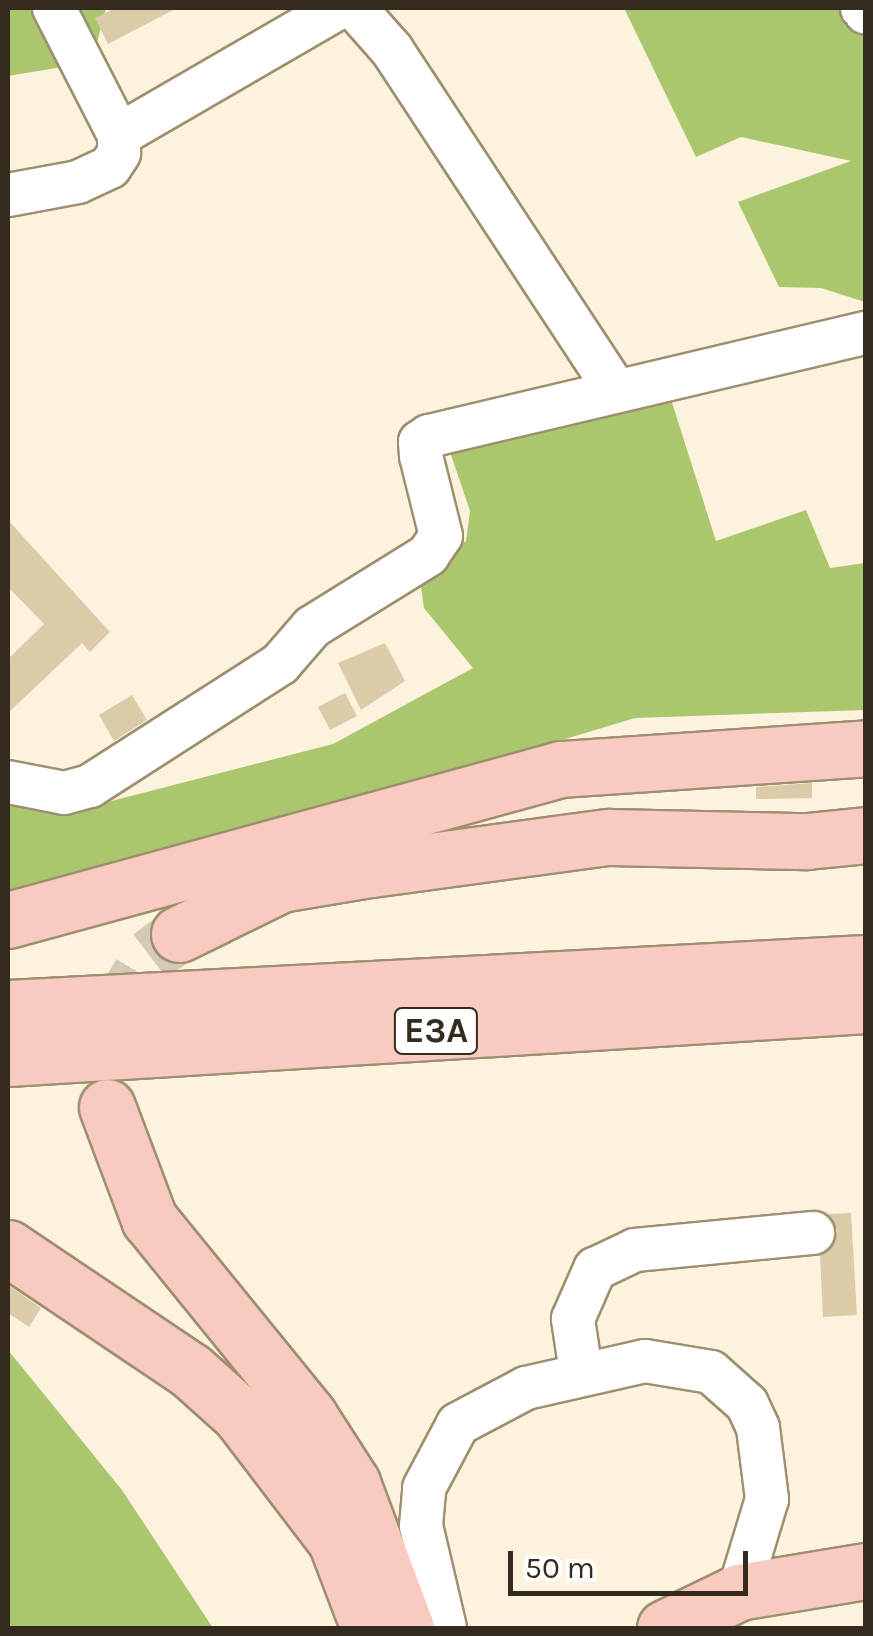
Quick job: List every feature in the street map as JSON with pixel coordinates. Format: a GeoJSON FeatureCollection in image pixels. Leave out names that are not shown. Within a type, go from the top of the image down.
{"type":"FeatureCollection","features":[{"type":"Feature","properties":{"kind":"highway"},"geometry":{"type":"LineString","coordinates":[[8,920],[562,769],[866,748]]}},
{"type":"Feature","properties":{"kind":"highway"},"geometry":{"type":"LineString","coordinates":[[179,934],[281,884],[371,868],[608,837],[807,842],[866,835]]}},
{"type":"Feature","properties":{"kind":"highway","name":"E3A"},"geometry":{"type":"LineString","coordinates":[[8,1008],[866,963]]}},
{"type":"Feature","properties":{"kind":"highway","name":"E3A"},"geometry":{"type":"LineString","coordinates":[[8,1058],[866,1005]]}},
{"type":"Feature","properties":{"kind":"highway"},"geometry":{"type":"LineString","coordinates":[[107,1107],[149,1220],[310,1416],[352,1483],[406,1628]]}},
{"type":"Feature","properties":{"kind":"highway"},"geometry":{"type":"LineString","coordinates":[[8,1248],[191,1372],[240,1415],[336,1541],[369,1628]]}},
{"type":"Feature","properties":{"kind":"highway"},"geometry":{"type":"LineString","coordinates":[[665,1628],[739,1592],[795,1585],[866,1568]]}},
{"type":"Feature","properties":{"kind":"street"},"geometry":{"type":"LineString","coordinates":[[8,194],[110,167],[119,136],[54,8]]}},
{"type":"Feature","properties":{"kind":"street"},"geometry":{"type":"LineString","coordinates":[[119,136],[338,8]]}},
{"type":"Feature","properties":{"kind":"street"},"geometry":{"type":"LineString","coordinates":[[355,8],[392,50],[616,392]]}},
{"type":"Feature","properties":{"kind":"street"},"geometry":{"type":"LineString","coordinates":[[8,782],[64,793],[90,786],[280,664],[312,626],[428,554],[441,536],[421,456],[420,442],[429,436],[866,333]]}},
{"type":"Feature","properties":{"kind":"street"},"geometry":{"type":"LineString","coordinates":[[581,1372],[572,1319],[595,1269],[635,1250],[813,1232]]}},
{"type":"Feature","properties":{"kind":"street"},"geometry":{"type":"LineString","coordinates":[[445,1628],[420,1526],[424,1488],[442,1451],[484,1404],[581,1372],[684,1362],[711,1372],[747,1404],[766,1459],[767,1499],[739,1592]]}},
{"type":"Feature","properties":{"kind":"green space"},"geometry":{"type":"Polygon","coordinates":[[[8,8],[106,8],[92,62],[8,76],[8,8]]]}},
{"type":"Feature","properties":{"kind":"green space"},"geometry":{"type":"Polygon","coordinates":[[[624,8],[865,8],[865,302],[821,288],[779,287],[738,202],[851,161],[741,137],[696,157],[624,8]]]}},
{"type":"Feature","properties":{"kind":"green space"},"geometry":{"type":"Polygon","coordinates":[[[669,393],[716,541],[806,510],[830,568],[865,563],[865,710],[635,718],[309,816],[8,894],[8,798],[65,813],[333,744],[473,668],[424,608],[419,573],[466,541],[470,511],[448,446],[669,393]]]}},
{"type":"Feature","properties":{"kind":"green space"},"geometry":{"type":"Polygon","coordinates":[[[8,1350],[122,1490],[213,1628],[8,1628],[8,1350]]]}},
{"type":"Feature","properties":{"kind":"building"},"geometry":{"type":"Polygon","coordinates":[[[115,8],[177,8],[108,44],[95,18],[115,8]]]}},
{"type":"Feature","properties":{"kind":"building"},"geometry":{"type":"Polygon","coordinates":[[[8,520],[110,632],[90,652],[82,643],[8,713],[8,659],[44,624],[8,587],[8,520]]]}},
{"type":"Feature","properties":{"kind":"building"},"geometry":{"type":"Polygon","coordinates":[[[385,643],[405,681],[361,710],[338,663],[385,643]]]}},
{"type":"Feature","properties":{"kind":"building"},"geometry":{"type":"Polygon","coordinates":[[[345,693],[357,716],[330,730],[318,707],[345,693]]]}},
{"type":"Feature","properties":{"kind":"building"},"geometry":{"type":"Polygon","coordinates":[[[132,695],[147,720],[114,741],[99,715],[132,695]]]}},
{"type":"Feature","properties":{"kind":"building"},"geometry":{"type":"Polygon","coordinates":[[[812,783],[812,798],[756,799],[756,787],[812,783]]]}},
{"type":"Feature","properties":{"kind":"building"},"geometry":{"type":"Polygon","coordinates":[[[851,1213],[857,1315],[823,1317],[820,1256],[838,1232],[828,1214],[851,1213]]]}},
{"type":"Feature","properties":{"kind":"building"},"geometry":{"type":"Polygon","coordinates":[[[8,1285],[41,1308],[29,1327],[8,1313],[8,1285]]]}},
{"type":"Feature","properties":{"kind":"tunnel"},"geometry":{"type":"LineString","coordinates":[[111,1039],[112,1020],[150,956],[179,934]]}}]}
